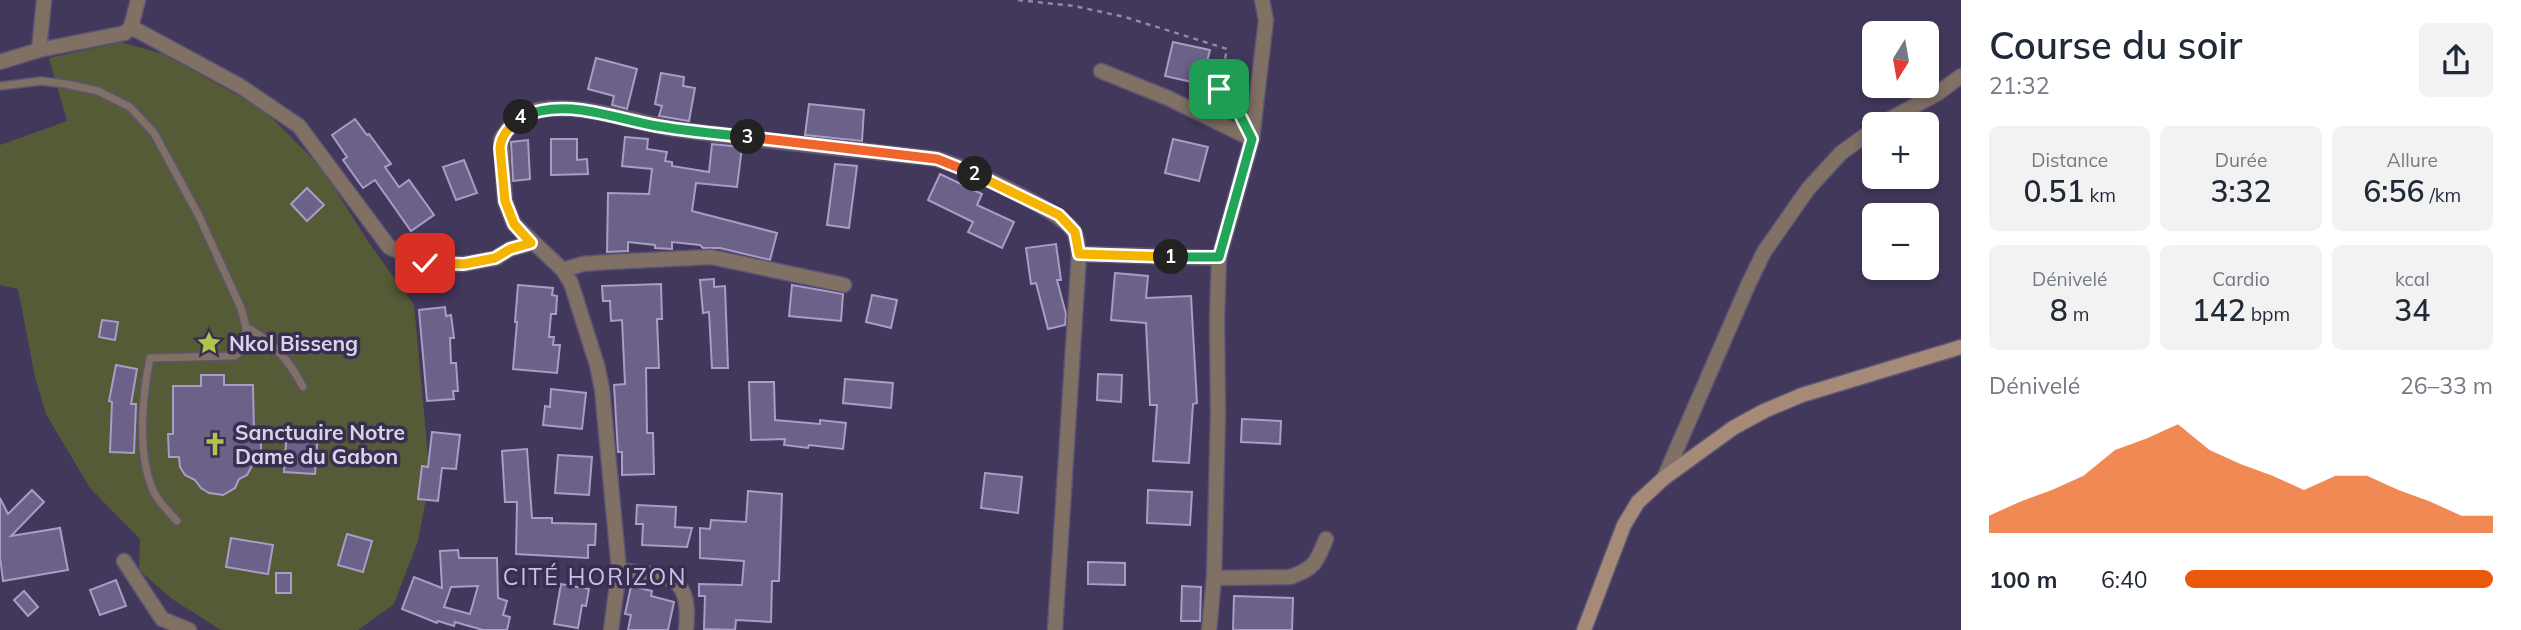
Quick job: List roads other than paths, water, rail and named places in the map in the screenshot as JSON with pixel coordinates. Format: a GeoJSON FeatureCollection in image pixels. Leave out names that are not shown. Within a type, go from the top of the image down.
{"type":"FeatureCollection","features":[{"type":"Feature","properties":{"kind":"main road"},"geometry":{"type":"LineString","coordinates":[[1584,630],[1624,524],[1638,502],[1664,478],[1734,428],[1764,411],[1802,395],[1961,347]]}},
{"type":"Feature","properties":{"kind":"street"},"geometry":{"type":"LineString","coordinates":[[39,50],[44,0]]}},
{"type":"Feature","properties":{"kind":"street"},"geometry":{"type":"LineString","coordinates":[[0,62],[39,50],[125,33],[131,27],[138,0]]}},
{"type":"Feature","properties":{"kind":"street"},"geometry":{"type":"LineString","coordinates":[[1209,630],[1214,578],[1219,414],[1219,257],[1252,139],[1266,20],[1262,0]]}},
{"type":"Feature","properties":{"kind":"street"},"geometry":{"type":"LineString","coordinates":[[131,27],[240,86],[299,126],[389,247],[425,263],[464,264],[495,258],[510,249],[531,243]]}},
{"type":"Feature","properties":{"kind":"street"},"geometry":{"type":"LineString","coordinates":[[1101,71],[1168,98],[1252,139]]}},
{"type":"Feature","properties":{"kind":"street"},"geometry":{"type":"LineString","coordinates":[[1905,112],[1961,76]]}},
{"type":"Feature","properties":{"kind":"street"},"geometry":{"type":"LineString","coordinates":[[611,630],[619,570],[602,389],[597,365],[571,283],[563,270],[531,243],[514,224],[505,201],[500,139],[520,118],[537,110],[576,108],[684,130],[937,159],[951,163],[1059,215],[1075,232],[1079,254],[1055,630]]}},
{"type":"Feature","properties":{"kind":"street"},"geometry":{"type":"LineString","coordinates":[[1664,478],[1764,252],[1808,189],[1841,153],[1862,138]]}},
{"type":"Feature","properties":{"kind":"street"},"geometry":{"type":"LineString","coordinates":[[1079,254],[1219,257]]}},
{"type":"Feature","properties":{"kind":"street"},"geometry":{"type":"LineString","coordinates":[[563,270],[583,264],[712,257],[844,285]]}},
{"type":"Feature","properties":{"kind":"street"},"geometry":{"type":"LineString","coordinates":[[1214,578],[1290,577],[1312,567],[1326,539]]}},
{"type":"Feature","properties":{"kind":"street"},"geometry":{"type":"LineString","coordinates":[[124,561],[162,619],[188,630]]}},
{"type":"Feature","properties":{"kind":"street"},"geometry":{"type":"LineString","coordinates":[[619,570],[669,578],[682,587],[688,600],[686,630]]}},
{"type":"Feature","properties":{"kind":"lane"},"geometry":{"type":"LineString","coordinates":[[0,86],[41,81],[66,84],[98,91],[130,107],[154,133],[199,216],[241,308],[246,327],[246,348],[234,356],[149,358],[144,385],[144,458],[153,492],[177,521]]}},
{"type":"Feature","properties":{"kind":"lane"},"geometry":{"type":"LineString","coordinates":[[246,327],[264,337],[282,353],[303,387]]}},
{"type":"Feature","properties":{"kind":"place","name":"Nkol Bisseng"},"geometry":{"type":"Point","coordinates":[209,343]}},
{"type":"Feature","properties":{"kind":"place","name":"Sanctuaire Notre Dame du Gabon"},"geometry":{"type":"Point","coordinates":[215,444]}},
{"type":"Feature","properties":{"kind":"district","name":"CITÉ HORIZON"},"geometry":{"type":"Point","coordinates":[595,576]}}]}
